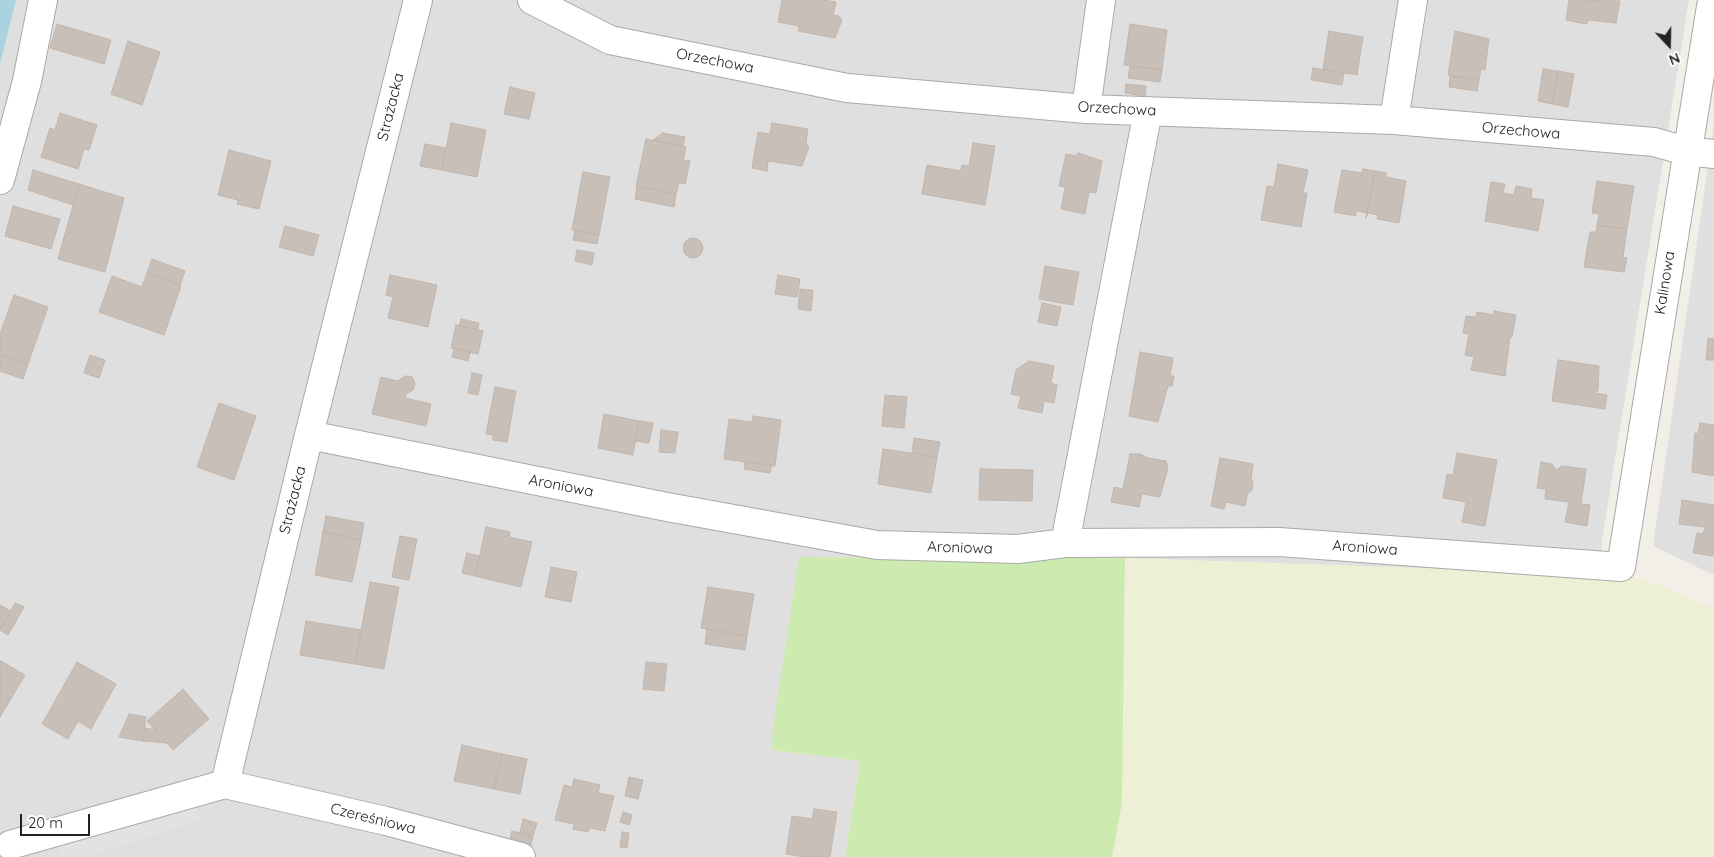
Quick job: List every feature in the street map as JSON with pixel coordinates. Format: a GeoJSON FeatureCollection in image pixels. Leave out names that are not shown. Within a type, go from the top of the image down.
{"type":"FeatureCollection","features":[{"type":"Feature","properties":{"kind":"street"},"geometry":{"type":"LineString","coordinates":[[0,180],[27,82],[42,0]]}},
{"type":"Feature","properties":{"kind":"street","name":"Strażacka"},"geometry":{"type":"LineString","coordinates":[[225,784],[309,435],[418,0]]}},
{"type":"Feature","properties":{"kind":"street","name":"Orzechowa"},"geometry":{"type":"LineString","coordinates":[[532,0],[610,40],[847,88],[1086,109],[1394,120],[1654,142],[1686,151],[1714,154]]}},
{"type":"Feature","properties":{"kind":"street"},"geometry":{"type":"LineString","coordinates":[[1086,109],[1101,0]]}},
{"type":"Feature","properties":{"kind":"street"},"geometry":{"type":"LineString","coordinates":[[1394,120],[1412,0]]}},
{"type":"Feature","properties":{"kind":"street","name":"Kalinowa"},"geometry":{"type":"LineString","coordinates":[[1621,567],[1686,151],[1712,0]]}},
{"type":"Feature","properties":{"kind":"street"},"geometry":{"type":"LineString","coordinates":[[1065,543],[1148,111]]}},
{"type":"Feature","properties":{"kind":"street","name":"Aroniowa"},"geometry":{"type":"LineString","coordinates":[[309,435],[667,508],[877,545],[1018,549],[1065,543],[1279,542],[1621,567]]}},
{"type":"Feature","properties":{"kind":"street"},"geometry":{"type":"LineString","coordinates":[[10,845],[225,784]]}},
{"type":"Feature","properties":{"kind":"street","name":"Czereśniowa"},"geometry":{"type":"LineString","coordinates":[[225,784],[386,821],[521,857]]}},
{"type":"Feature","properties":{"kind":"shaded area"},"geometry":{"type":"Polygon","coordinates":[[[0,0],[1689,0],[1602,540],[1599,575],[1125,558],[799,557],[772,750],[860,761],[845,857],[0,857],[0,0]]]}},
{"type":"Feature","properties":{"kind":"shaded area"},"geometry":{"type":"Polygon","coordinates":[[[1714,125],[1714,575],[1653,546],[1714,125]]]}},
{"type":"Feature","properties":{"kind":"shaded area"},"geometry":{"type":"Polygon","coordinates":[[[193,803],[200,820],[86,857],[62,857],[57,845],[193,803]]]}},
{"type":"Feature","properties":{"kind":"green space"},"geometry":{"type":"Polygon","coordinates":[[[799,557],[1125,558],[1122,803],[1112,857],[845,857],[860,761],[772,750],[773,727],[799,557]]]}},
{"type":"Feature","properties":{"kind":"green space"},"geometry":{"type":"Polygon","coordinates":[[[1125,558],[1572,573],[1643,579],[1714,608],[1714,857],[1112,857],[1122,803],[1125,558]]]}},
{"type":"Feature","properties":{"kind":"water"},"geometry":{"type":"Polygon","coordinates":[[[0,0],[16,0],[0,64],[0,0]]]}},
{"type":"Feature","properties":{"kind":"building"},"geometry":{"type":"Polygon","coordinates":[[[782,0],[823,0],[836,2],[833,15],[839,16],[842,20],[835,38],[798,31],[799,26],[778,22],[782,0]]]}},
{"type":"Feature","properties":{"kind":"building"},"geometry":{"type":"Polygon","coordinates":[[[1569,0],[1620,1],[1616,23],[1589,20],[1586,24],[1566,20],[1569,0]]]}},
{"type":"Feature","properties":{"kind":"building"},"geometry":{"type":"Polygon","coordinates":[[[57,24],[111,40],[104,64],[50,48],[57,24]]]}},
{"type":"Feature","properties":{"kind":"building"},"geometry":{"type":"Polygon","coordinates":[[[1130,24],[1167,30],[1162,70],[1124,65],[1130,24]]]}},
{"type":"Feature","properties":{"kind":"building"},"geometry":{"type":"Polygon","coordinates":[[[1329,31],[1363,37],[1357,75],[1323,69],[1329,31]]]}},
{"type":"Feature","properties":{"kind":"building"},"geometry":{"type":"Polygon","coordinates":[[[1455,31],[1489,39],[1485,70],[1481,69],[1479,80],[1448,75],[1455,31]]]}},
{"type":"Feature","properties":{"kind":"building"},"geometry":{"type":"Polygon","coordinates":[[[128,41],[160,52],[142,105],[111,94],[128,41]]]}},
{"type":"Feature","properties":{"kind":"building"},"geometry":{"type":"Polygon","coordinates":[[[1130,66],[1162,70],[1160,82],[1128,78],[1130,66]]]}},
{"type":"Feature","properties":{"kind":"building"},"geometry":{"type":"Polygon","coordinates":[[[1313,68],[1344,73],[1342,85],[1311,80],[1313,68]]]}},
{"type":"Feature","properties":{"kind":"building"},"geometry":{"type":"Polygon","coordinates":[[[1543,69],[1558,71],[1552,104],[1538,101],[1543,69]]]}},
{"type":"Feature","properties":{"kind":"building"},"geometry":{"type":"Polygon","coordinates":[[[1558,71],[1574,74],[1568,107],[1552,104],[1558,71]]]}},
{"type":"Feature","properties":{"kind":"building"},"geometry":{"type":"Polygon","coordinates":[[[1450,76],[1479,80],[1477,91],[1449,87],[1450,76]]]}},
{"type":"Feature","properties":{"kind":"building"},"geometry":{"type":"Polygon","coordinates":[[[1126,84],[1146,86],[1145,96],[1125,93],[1126,84]]]}},
{"type":"Feature","properties":{"kind":"building"},"geometry":{"type":"Polygon","coordinates":[[[510,87],[535,93],[529,119],[504,114],[510,87]]]}},
{"type":"Feature","properties":{"kind":"building"},"geometry":{"type":"Polygon","coordinates":[[[60,113],[97,125],[89,150],[84,149],[78,169],[41,157],[50,128],[55,130],[60,113]]]}},
{"type":"Feature","properties":{"kind":"building"},"geometry":{"type":"Polygon","coordinates":[[[451,123],[486,130],[477,177],[442,170],[451,123]]]}},
{"type":"Feature","properties":{"kind":"building"},"geometry":{"type":"Polygon","coordinates":[[[772,123],[808,129],[806,143],[809,147],[802,166],[768,161],[767,171],[752,168],[758,132],[770,134],[772,123]]]}},
{"type":"Feature","properties":{"kind":"building"},"geometry":{"type":"Polygon","coordinates":[[[663,133],[685,137],[683,146],[653,140],[663,133]]]}},
{"type":"Feature","properties":{"kind":"building"},"geometry":{"type":"Polygon","coordinates":[[[646,139],[686,147],[683,160],[690,161],[685,184],[679,183],[676,194],[636,186],[646,139]]]}},
{"type":"Feature","properties":{"kind":"building"},"geometry":{"type":"Polygon","coordinates":[[[973,143],[995,146],[985,205],[922,194],[927,165],[961,171],[962,165],[969,166],[973,143]]]}},
{"type":"Feature","properties":{"kind":"building"},"geometry":{"type":"Polygon","coordinates":[[[425,144],[446,148],[442,170],[420,166],[425,144]]]}},
{"type":"Feature","properties":{"kind":"building"},"geometry":{"type":"Polygon","coordinates":[[[229,150],[271,161],[259,209],[237,204],[238,200],[218,195],[229,150]]]}},
{"type":"Feature","properties":{"kind":"building"},"geometry":{"type":"Polygon","coordinates":[[[1078,153],[1102,161],[1096,193],[1089,192],[1085,214],[1061,209],[1065,187],[1059,186],[1066,154],[1077,156],[1078,153]]]}},
{"type":"Feature","properties":{"kind":"building"},"geometry":{"type":"Polygon","coordinates":[[[1278,164],[1308,170],[1303,193],[1307,193],[1301,227],[1261,220],[1267,186],[1274,187],[1278,164]]]}},
{"type":"Feature","properties":{"kind":"building"},"geometry":{"type":"Polygon","coordinates":[[[1363,169],[1375,171],[1367,213],[1356,211],[1356,216],[1334,212],[1342,170],[1362,173],[1363,169]]]}},
{"type":"Feature","properties":{"kind":"building"},"geometry":{"type":"Polygon","coordinates":[[[33,170],[79,184],[73,205],[28,190],[33,170]]]}},
{"type":"Feature","properties":{"kind":"building"},"geometry":{"type":"Polygon","coordinates":[[[1375,171],[1386,173],[1386,177],[1406,181],[1399,223],[1377,219],[1378,215],[1368,213],[1366,218],[1375,171]]]}},
{"type":"Feature","properties":{"kind":"building"},"geometry":{"type":"Polygon","coordinates":[[[583,172],[610,177],[599,235],[572,230],[583,172]]]}},
{"type":"Feature","properties":{"kind":"building"},"geometry":{"type":"Polygon","coordinates":[[[1597,181],[1634,186],[1627,229],[1597,225],[1599,214],[1592,213],[1597,181]]]}},
{"type":"Feature","properties":{"kind":"building"},"geometry":{"type":"Polygon","coordinates":[[[1491,182],[1505,184],[1503,193],[1514,195],[1516,186],[1532,189],[1531,198],[1544,200],[1538,231],[1485,221],[1491,182]]]}},
{"type":"Feature","properties":{"kind":"building"},"geometry":{"type":"Polygon","coordinates":[[[79,184],[124,198],[105,272],[58,259],[79,184]]]}},
{"type":"Feature","properties":{"kind":"building"},"geometry":{"type":"Polygon","coordinates":[[[637,186],[676,194],[674,207],[635,199],[637,186]]]}},
{"type":"Feature","properties":{"kind":"building"},"geometry":{"type":"Polygon","coordinates":[[[13,206],[60,219],[51,249],[5,236],[13,206]]]}},
{"type":"Feature","properties":{"kind":"building"},"geometry":{"type":"Polygon","coordinates":[[[1597,225],[1627,229],[1623,257],[1627,258],[1624,272],[1584,267],[1590,232],[1596,232],[1597,225]]]}},
{"type":"Feature","properties":{"kind":"building"},"geometry":{"type":"Polygon","coordinates":[[[285,226],[319,235],[313,256],[279,247],[285,226]]]}},
{"type":"Feature","properties":{"kind":"building"},"geometry":{"type":"Polygon","coordinates":[[[575,231],[599,235],[597,244],[573,240],[575,231]]]}},
{"type":"Feature","properties":{"kind":"building"},"geometry":{"type":"Polygon","coordinates":[[[693,238],[700,241],[703,248],[700,255],[693,258],[686,255],[683,248],[686,241],[693,238]]]}},
{"type":"Feature","properties":{"kind":"building"},"geometry":{"type":"Polygon","coordinates":[[[577,250],[594,253],[592,265],[575,261],[577,250]]]}},
{"type":"Feature","properties":{"kind":"building"},"geometry":{"type":"Polygon","coordinates":[[[152,259],[185,271],[180,285],[147,273],[152,259]]]}},
{"type":"Feature","properties":{"kind":"building"},"geometry":{"type":"Polygon","coordinates":[[[1045,266],[1079,272],[1073,305],[1039,299],[1045,266]]]}},
{"type":"Feature","properties":{"kind":"building"},"geometry":{"type":"Polygon","coordinates":[[[147,273],[181,286],[164,335],[99,312],[112,276],[142,287],[147,273]]]}},
{"type":"Feature","properties":{"kind":"building"},"geometry":{"type":"Polygon","coordinates":[[[390,275],[437,285],[428,327],[388,318],[393,297],[386,295],[390,275]]]}},
{"type":"Feature","properties":{"kind":"building"},"geometry":{"type":"Polygon","coordinates":[[[778,275],[800,279],[797,297],[775,294],[778,275]]]}},
{"type":"Feature","properties":{"kind":"building"},"geometry":{"type":"Polygon","coordinates":[[[800,289],[813,290],[811,311],[798,309],[800,289]]]}},
{"type":"Feature","properties":{"kind":"building"},"geometry":{"type":"Polygon","coordinates":[[[14,295],[48,307],[28,364],[0,355],[0,334],[14,295]]]}},
{"type":"Feature","properties":{"kind":"building"},"geometry":{"type":"Polygon","coordinates":[[[1042,303],[1061,307],[1057,326],[1038,322],[1042,303]]]}},
{"type":"Feature","properties":{"kind":"building"},"geometry":{"type":"Polygon","coordinates":[[[1494,311],[1516,315],[1512,337],[1510,337],[1505,376],[1471,370],[1474,357],[1465,355],[1469,334],[1463,333],[1466,316],[1476,317],[1477,312],[1494,315],[1494,311]]]}},
{"type":"Feature","properties":{"kind":"building"},"geometry":{"type":"Polygon","coordinates":[[[461,319],[479,323],[478,330],[459,326],[461,319]]]}},
{"type":"Feature","properties":{"kind":"building"},"geometry":{"type":"Polygon","coordinates":[[[456,325],[483,331],[478,354],[451,348],[456,325]]]}},
{"type":"Feature","properties":{"kind":"building"},"geometry":{"type":"Polygon","coordinates":[[[1708,338],[1714,339],[1714,360],[1706,360],[1708,338]]]}},
{"type":"Feature","properties":{"kind":"building"},"geometry":{"type":"Polygon","coordinates":[[[454,348],[470,352],[468,361],[452,357],[454,348]]]}},
{"type":"Feature","properties":{"kind":"building"},"geometry":{"type":"Polygon","coordinates":[[[1140,352],[1173,358],[1170,376],[1174,376],[1172,386],[1168,386],[1158,422],[1129,416],[1140,352]]]}},
{"type":"Feature","properties":{"kind":"building"},"geometry":{"type":"Polygon","coordinates":[[[0,355],[28,364],[23,379],[0,371],[0,355]]]}},
{"type":"Feature","properties":{"kind":"building"},"geometry":{"type":"Polygon","coordinates":[[[90,355],[105,360],[99,378],[84,373],[90,355]]]}},
{"type":"Feature","properties":{"kind":"building"},"geometry":{"type":"Polygon","coordinates":[[[1558,360],[1599,366],[1598,391],[1595,391],[1595,393],[1607,395],[1605,409],[1552,401],[1558,360]]]}},
{"type":"Feature","properties":{"kind":"building"},"geometry":{"type":"Polygon","coordinates":[[[1029,361],[1054,366],[1051,383],[1057,385],[1054,403],[1044,401],[1042,413],[1018,408],[1021,396],[1011,394],[1016,370],[1029,361]]]}},
{"type":"Feature","properties":{"kind":"building"},"geometry":{"type":"Polygon","coordinates":[[[472,373],[482,375],[478,395],[468,393],[472,373]]]}},
{"type":"Feature","properties":{"kind":"building"},"geometry":{"type":"Polygon","coordinates":[[[405,376],[412,377],[415,383],[413,390],[406,394],[405,398],[431,404],[426,426],[372,414],[381,377],[398,381],[405,376]]]}},
{"type":"Feature","properties":{"kind":"building"},"geometry":{"type":"Polygon","coordinates":[[[495,387],[516,391],[507,442],[493,440],[493,435],[486,434],[495,387]]]}},
{"type":"Feature","properties":{"kind":"building"},"geometry":{"type":"Polygon","coordinates":[[[885,395],[907,397],[904,428],[882,426],[885,395]]]}},
{"type":"Feature","properties":{"kind":"building"},"geometry":{"type":"Polygon","coordinates":[[[219,403],[256,416],[234,480],[197,467],[219,403]]]}},
{"type":"Feature","properties":{"kind":"building"},"geometry":{"type":"Polygon","coordinates":[[[604,414],[639,421],[633,455],[598,448],[604,414]]]}},
{"type":"Feature","properties":{"kind":"building"},"geometry":{"type":"Polygon","coordinates":[[[753,416],[781,420],[775,466],[724,459],[729,419],[752,422],[753,416]]]}},
{"type":"Feature","properties":{"kind":"building"},"geometry":{"type":"Polygon","coordinates":[[[639,421],[653,423],[649,443],[636,441],[639,421]]]}},
{"type":"Feature","properties":{"kind":"building"},"geometry":{"type":"Polygon","coordinates":[[[1700,423],[1714,425],[1714,476],[1692,472],[1695,433],[1698,434],[1700,423]]]}},
{"type":"Feature","properties":{"kind":"building"},"geometry":{"type":"Polygon","coordinates":[[[661,430],[678,432],[675,453],[659,452],[661,430]]]}},
{"type":"Feature","properties":{"kind":"building"},"geometry":{"type":"Polygon","coordinates":[[[914,438],[940,442],[937,457],[912,453],[914,438]]]}},
{"type":"Feature","properties":{"kind":"building"},"geometry":{"type":"Polygon","coordinates":[[[883,449],[937,457],[931,493],[878,484],[883,449]]]}},
{"type":"Feature","properties":{"kind":"building"},"geometry":{"type":"Polygon","coordinates":[[[1457,453],[1497,460],[1485,526],[1462,522],[1466,502],[1443,498],[1447,474],[1453,475],[1457,453]]]}},
{"type":"Feature","properties":{"kind":"building"},"geometry":{"type":"Polygon","coordinates":[[[1130,454],[1140,454],[1148,458],[1166,461],[1168,468],[1160,497],[1142,494],[1139,507],[1111,502],[1114,487],[1123,489],[1130,454]]]}},
{"type":"Feature","properties":{"kind":"building"},"geometry":{"type":"Polygon","coordinates":[[[1220,458],[1253,464],[1252,490],[1248,493],[1245,506],[1226,502],[1224,509],[1211,506],[1220,458]]]}},
{"type":"Feature","properties":{"kind":"building"},"geometry":{"type":"Polygon","coordinates":[[[745,462],[772,465],[770,473],[744,469],[745,462]]]}},
{"type":"Feature","properties":{"kind":"building"},"geometry":{"type":"Polygon","coordinates":[[[1541,462],[1552,464],[1556,470],[1562,466],[1586,469],[1581,504],[1590,505],[1587,526],[1565,522],[1569,502],[1545,499],[1546,489],[1537,488],[1541,462]]]}},
{"type":"Feature","properties":{"kind":"building"},"geometry":{"type":"Polygon","coordinates":[[[980,469],[1033,470],[1032,501],[979,500],[980,469]]]}},
{"type":"Feature","properties":{"kind":"building"},"geometry":{"type":"Polygon","coordinates":[[[1682,500],[1714,505],[1714,556],[1693,553],[1697,533],[1703,534],[1705,527],[1679,524],[1682,500]]]}},
{"type":"Feature","properties":{"kind":"building"},"geometry":{"type":"Polygon","coordinates":[[[326,516],[364,523],[361,540],[323,532],[326,516]]]}},
{"type":"Feature","properties":{"kind":"building"},"geometry":{"type":"Polygon","coordinates":[[[486,527],[510,532],[509,537],[532,542],[521,587],[475,576],[486,527]]]}},
{"type":"Feature","properties":{"kind":"building"},"geometry":{"type":"Polygon","coordinates":[[[323,532],[361,540],[352,582],[315,575],[323,532]]]}},
{"type":"Feature","properties":{"kind":"building"},"geometry":{"type":"Polygon","coordinates":[[[400,536],[417,539],[409,580],[392,577],[400,536]]]}},
{"type":"Feature","properties":{"kind":"building"},"geometry":{"type":"Polygon","coordinates":[[[467,553],[479,556],[475,576],[462,573],[467,553]]]}},
{"type":"Feature","properties":{"kind":"building"},"geometry":{"type":"Polygon","coordinates":[[[551,567],[577,572],[571,602],[545,597],[551,567]]]}},
{"type":"Feature","properties":{"kind":"building"},"geometry":{"type":"Polygon","coordinates":[[[370,582],[399,587],[384,669],[355,664],[370,582]]]}},
{"type":"Feature","properties":{"kind":"building"},"geometry":{"type":"Polygon","coordinates":[[[708,587],[754,594],[747,636],[701,628],[708,587]]]}},
{"type":"Feature","properties":{"kind":"building"},"geometry":{"type":"Polygon","coordinates":[[[15,603],[24,607],[8,635],[0,630],[15,603]]]}},
{"type":"Feature","properties":{"kind":"building"},"geometry":{"type":"Polygon","coordinates":[[[0,605],[11,611],[0,630],[0,605]]]}},
{"type":"Feature","properties":{"kind":"building"},"geometry":{"type":"Polygon","coordinates":[[[306,621],[361,630],[355,664],[300,655],[306,621]]]}},
{"type":"Feature","properties":{"kind":"building"},"geometry":{"type":"Polygon","coordinates":[[[707,629],[747,636],[745,650],[705,644],[707,629]]]}},
{"type":"Feature","properties":{"kind":"building"},"geometry":{"type":"Polygon","coordinates":[[[0,662],[25,675],[0,717],[0,662]]]}},
{"type":"Feature","properties":{"kind":"building"},"geometry":{"type":"Polygon","coordinates":[[[77,662],[116,684],[91,729],[78,721],[68,739],[42,724],[77,662]]]}},
{"type":"Feature","properties":{"kind":"building"},"geometry":{"type":"Polygon","coordinates":[[[646,662],[667,664],[664,691],[643,689],[646,662]]]}},
{"type":"Feature","properties":{"kind":"building"},"geometry":{"type":"Polygon","coordinates":[[[183,689],[209,719],[173,750],[147,721],[183,689]]]}},
{"type":"Feature","properties":{"kind":"building"},"geometry":{"type":"Polygon","coordinates":[[[129,714],[146,717],[143,741],[119,737],[129,714]]]}},
{"type":"Feature","properties":{"kind":"building"},"geometry":{"type":"Polygon","coordinates":[[[145,728],[156,730],[167,743],[143,741],[145,728]]]}},
{"type":"Feature","properties":{"kind":"building"},"geometry":{"type":"Polygon","coordinates":[[[462,745],[502,754],[494,789],[454,781],[462,745]]]}},
{"type":"Feature","properties":{"kind":"building"},"geometry":{"type":"Polygon","coordinates":[[[502,754],[527,759],[520,794],[494,789],[502,754]]]}},
{"type":"Feature","properties":{"kind":"building"},"geometry":{"type":"Polygon","coordinates":[[[629,777],[643,780],[638,799],[625,796],[629,777]]]}},
{"type":"Feature","properties":{"kind":"building"},"geometry":{"type":"Polygon","coordinates":[[[574,779],[600,785],[598,793],[614,796],[605,831],[590,828],[588,832],[573,829],[574,824],[555,820],[564,785],[572,787],[574,779]]]}},
{"type":"Feature","properties":{"kind":"building"},"geometry":{"type":"Polygon","coordinates":[[[814,809],[837,812],[830,857],[806,857],[786,854],[792,816],[812,819],[814,809]]]}},
{"type":"Feature","properties":{"kind":"building"},"geometry":{"type":"Polygon","coordinates":[[[623,812],[632,815],[629,825],[620,822],[623,812]]]}},
{"type":"Feature","properties":{"kind":"building"},"geometry":{"type":"Polygon","coordinates":[[[523,819],[537,823],[533,836],[520,832],[523,819]]]}},
{"type":"Feature","properties":{"kind":"building"},"geometry":{"type":"Polygon","coordinates":[[[512,831],[533,836],[530,848],[509,843],[512,831]]]}},
{"type":"Feature","properties":{"kind":"building"},"geometry":{"type":"Polygon","coordinates":[[[622,832],[629,833],[627,848],[620,847],[622,832]]]}}]}
